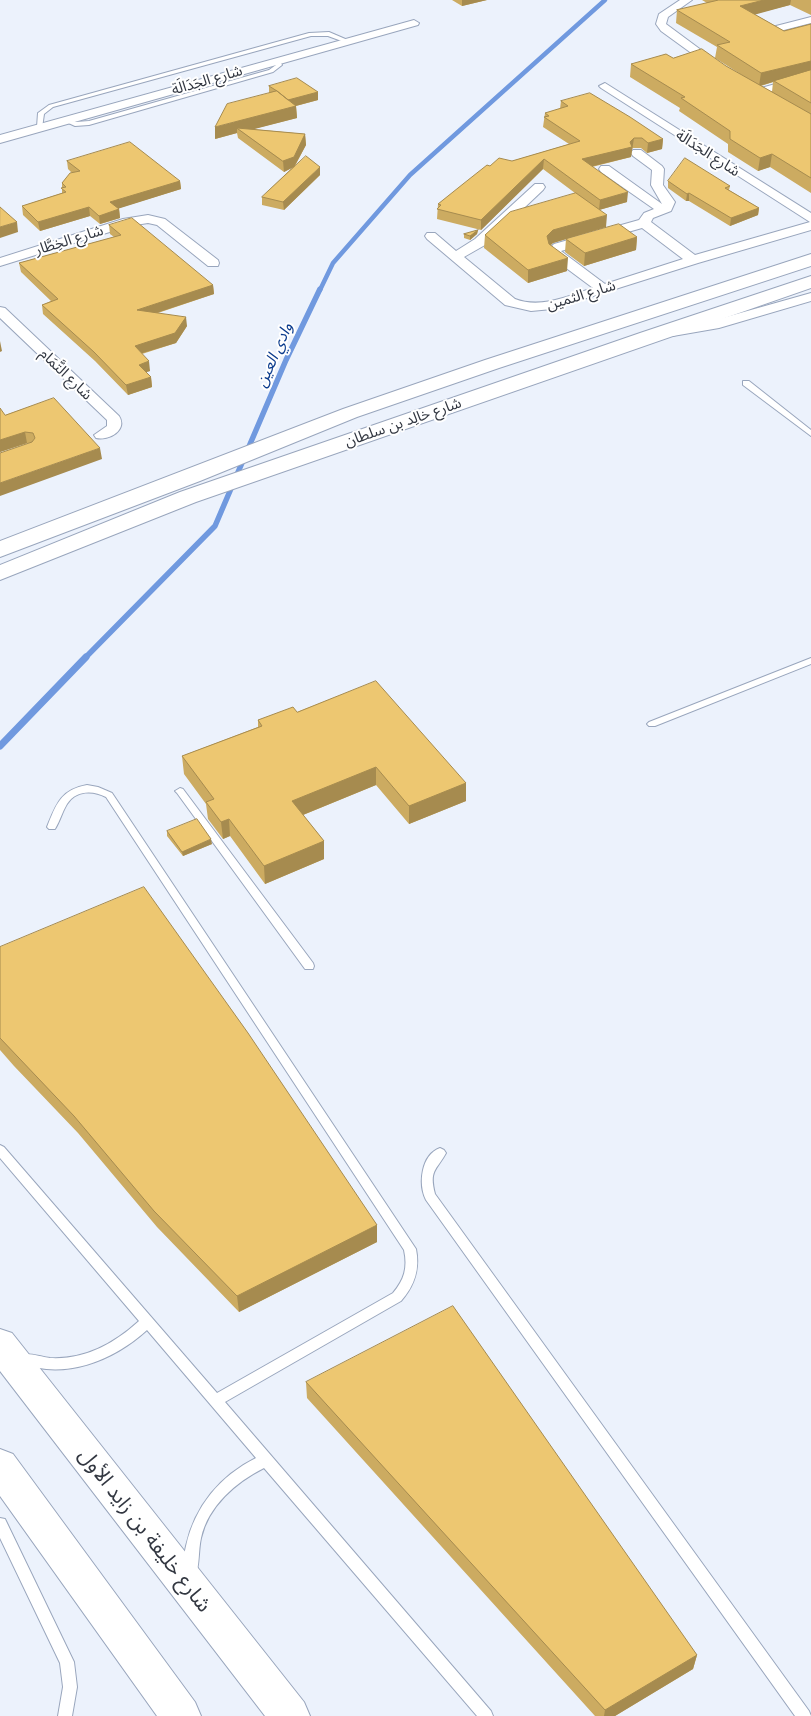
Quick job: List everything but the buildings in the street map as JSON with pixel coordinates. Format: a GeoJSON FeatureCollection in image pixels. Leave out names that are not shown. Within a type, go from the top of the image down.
{"type":"FeatureCollection","features":[{"type":"Feature","properties":{"kind":"main road","name":"شارع خالِد بن سلطان"},"geometry":{"type":"LineString","coordinates":[[0,550],[27,528],[192,476],[350,413],[492,364],[811,260]]}},
{"type":"Feature","properties":{"kind":"main road","name":"شارع خالِد بن سلطان"},"geometry":{"type":"LineString","coordinates":[[56,559],[371,433],[811,282]]}},
{"type":"Feature","properties":{"kind":"main road"},"geometry":{"type":"LineString","coordinates":[[0,529],[27,528]]}},
{"type":"Feature","properties":{"kind":"main road"},"geometry":{"type":"LineString","coordinates":[[0,573],[56,559]]}},
{"type":"Feature","properties":{"kind":"main road"},"geometry":{"type":"LineString","coordinates":[[0,593],[56,559]]}},
{"type":"Feature","properties":{"kind":"main road","name":"شارع خليفة بن زايد الأول"},"geometry":{"type":"LineString","coordinates":[[3,1348],[290,1716]]}},
{"type":"Feature","properties":{"kind":"main road"},"geometry":{"type":"LineString","coordinates":[[0,1466],[180,1716]]}},
{"type":"Feature","properties":{"kind":"street"},"geometry":{"type":"LineString","coordinates":[[687,0],[663,16],[661,24],[665,30],[723,70]]}},
{"type":"Feature","properties":{"kind":"street"},"geometry":{"type":"LineString","coordinates":[[780,28],[811,20]]}},
{"type":"Feature","properties":{"kind":"street","name":"شارع الجَدَالَة"},"geometry":{"type":"LineString","coordinates":[[0,139],[414,22]]}},
{"type":"Feature","properties":{"kind":"street"},"geometry":{"type":"LineString","coordinates":[[755,90],[811,78]]}},
{"type":"Feature","properties":{"kind":"street","name":"شارع الجَدَالَة"},"geometry":{"type":"LineString","coordinates":[[605,86],[811,219]]}},
{"type":"Feature","properties":{"kind":"street"},"geometry":{"type":"LineString","coordinates":[[755,90],[774,101]]}},
{"type":"Feature","properties":{"kind":"street"},"geometry":{"type":"LineString","coordinates":[[637,153],[658,169],[657,186],[669,202],[667,208],[648,216],[644,223]]}},
{"type":"Feature","properties":{"kind":"street"},"geometry":{"type":"LineString","coordinates":[[606,169],[663,210]]}},
{"type":"Feature","properties":{"kind":"street"},"geometry":{"type":"LineString","coordinates":[[455,256],[480,242],[539,186]]}},
{"type":"Feature","properties":{"kind":"street","name":"شارع الخِطَّار"},"geometry":{"type":"LineString","coordinates":[[0,262],[126,222],[148,219],[166,225],[213,263]]}},
{"type":"Feature","properties":{"kind":"street"},"geometry":{"type":"LineString","coordinates":[[644,223],[693,260]]}},
{"type":"Feature","properties":{"kind":"street"},"geometry":{"type":"LineString","coordinates":[[602,289],[555,253],[554,250],[568,244],[644,223]]}},
{"type":"Feature","properties":{"kind":"street","name":"شارع الثمين"},"geometry":{"type":"LineString","coordinates":[[431,236],[510,302],[525,307],[544,307],[693,260],[811,226]]}},
{"type":"Feature","properties":{"kind":"street"},"geometry":{"type":"LineString","coordinates":[[647,337],[714,324],[811,297]]}},
{"type":"Feature","properties":{"kind":"street","name":"شارع التَّمَام"},"geometry":{"type":"LineString","coordinates":[[0,311],[114,419],[114,428],[100,435]]}},
{"type":"Feature","properties":{"kind":"lane"},"geometry":{"type":"LineString","coordinates":[[40,127],[40,113],[51,106],[311,34],[329,34],[347,41]]}},
{"type":"Feature","properties":{"kind":"lane"},"geometry":{"type":"LineString","coordinates":[[746,383],[811,434]]}},
{"type":"Feature","properties":{"kind":"lane"},"geometry":{"type":"LineString","coordinates":[[652,724],[811,661]]}},
{"type":"Feature","properties":{"kind":"lane"},"geometry":{"type":"LineString","coordinates":[[52,827],[62,804],[70,795],[91,788],[109,795],[410,1249],[413,1260],[412,1272],[404,1289],[397,1296],[215,1400]]}},
{"type":"Feature","properties":{"kind":"lane"},"geometry":{"type":"LineString","coordinates":[[180,790],[309,966]]}},
{"type":"Feature","properties":{"kind":"lane"},"geometry":{"type":"LineString","coordinates":[[0,1150],[486,1716]]}},
{"type":"Feature","properties":{"kind":"lane"},"geometry":{"type":"LineString","coordinates":[[440,1153],[432,1162],[427,1173],[426,1184],[430,1196],[804,1716]]}},
{"type":"Feature","properties":{"kind":"lane"},"geometry":{"type":"LineString","coordinates":[[3,1348],[33,1362],[50,1365],[68,1364],[95,1356],[120,1344],[135,1334],[147,1322]]}},
{"type":"Feature","properties":{"kind":"lane"},"geometry":{"type":"LineString","coordinates":[[191,1588],[190,1563],[192,1544],[206,1508],[218,1492],[232,1479],[248,1468],[266,1460]]}},
{"type":"Feature","properties":{"kind":"lane"},"geometry":{"type":"LineString","coordinates":[[0,1524],[67,1662],[70,1687],[65,1716]]}},
{"type":"Feature","properties":{"kind":"waterway","name":"وادي العين"},"geometry":{"type":"LineString","coordinates":[[320,290],[333,263],[410,175],[605,0]]}},
{"type":"Feature","properties":{"kind":"waterway","name":"وادي العين"},"geometry":{"type":"LineString","coordinates":[[85,658],[215,526],[286,360],[320,289]]}},
{"type":"Feature","properties":{"kind":"waterway","name":"وادي العين"},"geometry":{"type":"LineString","coordinates":[[0,746],[86,657]]}}]}
